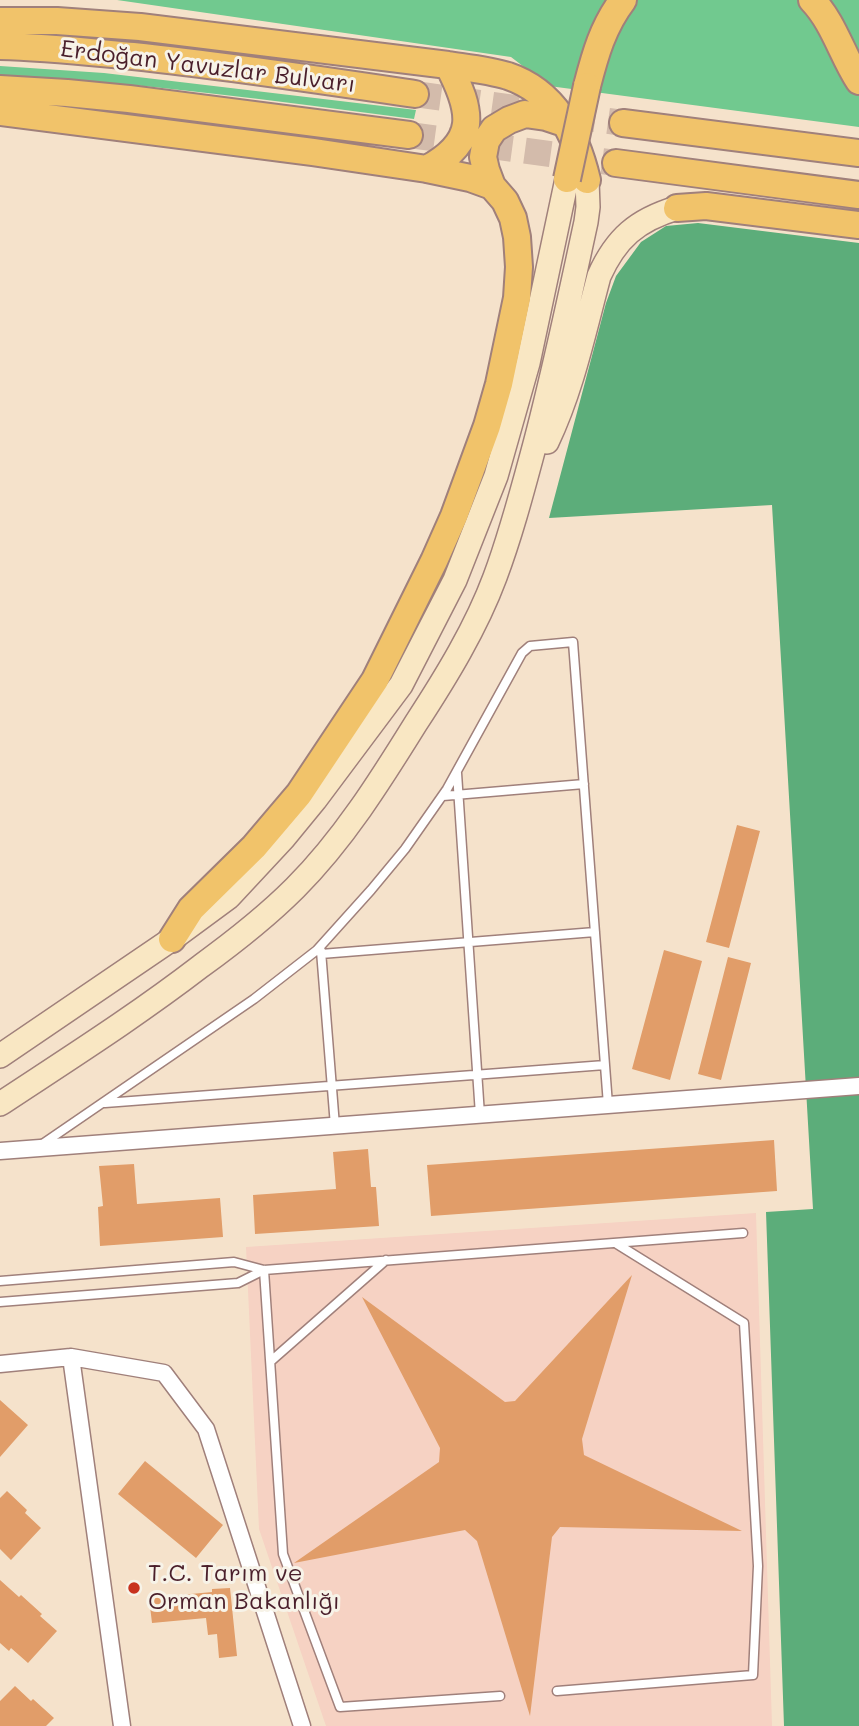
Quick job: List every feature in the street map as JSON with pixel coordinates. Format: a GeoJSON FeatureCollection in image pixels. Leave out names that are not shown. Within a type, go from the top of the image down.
{"type":"FeatureCollection","features":[{"type":"Feature","properties":{"kind":"main road"},"geometry":{"type":"LineString","coordinates":[[0,1056],[173,939],[229,897],[315,800],[401,685],[455,580],[500,465],[577,179],[587,86],[601,36],[623,0]]}},
{"type":"Feature","properties":{"kind":"main road"},"geometry":{"type":"LineString","coordinates":[[812,0],[830,23],[859,81]]}},
{"type":"Feature","properties":{"kind":"main road"},"geometry":{"type":"LineString","coordinates":[[0,21],[57,21],[140,27],[448,65],[508,76],[540,93],[552,103],[567,124],[579,149],[577,179],[588,207],[557,355],[522,492],[494,578],[470,632],[432,699],[383,776],[315,867],[272,910],[221,952],[138,1013],[0,1104]]}},
{"type":"Feature","properties":{"kind":"main road","name":"Erdoğan Yavuzlar Bulvarı"},"geometry":{"type":"LineString","coordinates":[[0,46],[162,59],[415,94]]}},
{"type":"Feature","properties":{"kind":"main road"},"geometry":{"type":"LineString","coordinates":[[427,169],[449,156],[464,134],[466,110],[462,94],[448,65]]}},
{"type":"Feature","properties":{"kind":"main road","name":"Erdoğan Yavuzlar Bulvarı"},"geometry":{"type":"LineString","coordinates":[[0,89],[129,99],[409,135]]}},
{"type":"Feature","properties":{"kind":"main road"},"geometry":{"type":"LineString","coordinates":[[0,112],[427,169],[470,178],[492,186]]}},
{"type":"Feature","properties":{"kind":"main road"},"geometry":{"type":"LineString","coordinates":[[173,939],[191,909],[254,847],[299,794],[368,692],[411,608],[454,516],[490,416],[517,298],[517,237],[513,218],[505,201],[492,186],[482,157],[486,141],[495,129],[525,114],[567,124]]}},
{"type":"Feature","properties":{"kind":"main road"},"geometry":{"type":"LineString","coordinates":[[623,123],[859,153]]}},
{"type":"Feature","properties":{"kind":"main road"},"geometry":{"type":"LineString","coordinates":[[616,163],[859,195]]}},
{"type":"Feature","properties":{"kind":"main road"},"geometry":{"type":"LineString","coordinates":[[522,492],[564,402],[599,276],[617,246],[641,222],[677,208],[706,206],[859,225]]}},
{"type":"Feature","properties":{"kind":"street"},"geometry":{"type":"LineString","coordinates":[[0,1151],[859,1086]]}},
{"type":"Feature","properties":{"kind":"street"},"geometry":{"type":"LineString","coordinates":[[71,1357],[122,1726]]}},
{"type":"Feature","properties":{"kind":"street"},"geometry":{"type":"LineString","coordinates":[[0,1364],[71,1357],[164,1373],[206,1429],[302,1726]]}},
{"type":"Feature","properties":{"kind":"lane"},"geometry":{"type":"LineString","coordinates":[[35,1149],[321,950],[397,859],[443,796],[523,653],[530,646],[573,642],[608,1105]]}},
{"type":"Feature","properties":{"kind":"lane"},"geometry":{"type":"LineString","coordinates":[[457,773],[480,1115]]}},
{"type":"Feature","properties":{"kind":"lane"},"geometry":{"type":"LineString","coordinates":[[443,796],[584,784]]}},
{"type":"Feature","properties":{"kind":"lane"},"geometry":{"type":"LineString","coordinates":[[321,950],[595,932]]}},
{"type":"Feature","properties":{"kind":"lane"},"geometry":{"type":"LineString","coordinates":[[321,950],[335,1126]]}},
{"type":"Feature","properties":{"kind":"lane"},"geometry":{"type":"LineString","coordinates":[[102,1103],[606,1065]]}},
{"type":"Feature","properties":{"kind":"lane"},"geometry":{"type":"LineString","coordinates":[[0,1281],[234,1262],[264,1270],[743,1233]]}},
{"type":"Feature","properties":{"kind":"lane"},"geometry":{"type":"LineString","coordinates":[[557,1691],[752,1675],[758,1566],[744,1323],[617,1244]]}},
{"type":"Feature","properties":{"kind":"lane"},"geometry":{"type":"LineString","coordinates":[[271,1361],[386,1260]]}},
{"type":"Feature","properties":{"kind":"lane"},"geometry":{"type":"LineString","coordinates":[[0,1302],[237,1283],[264,1270]]}},
{"type":"Feature","properties":{"kind":"lane"},"geometry":{"type":"LineString","coordinates":[[264,1270],[283,1554],[340,1707],[500,1696]]}},
{"type":"Feature","properties":{"kind":"shaded area"},"geometry":{"type":"Polygon","coordinates":[[[756,1213],[772,1726],[326,1726],[259,1529],[246,1247],[756,1213]]]}},
{"type":"Feature","properties":{"kind":"green space"},"geometry":{"type":"Polygon","coordinates":[[[117,0],[859,0],[859,127],[549,86],[511,57],[117,0]]]}},
{"type":"Feature","properties":{"kind":"green space"},"geometry":{"type":"Polygon","coordinates":[[[0,66],[104,73],[416,110],[414,119],[156,87],[0,75],[0,66]]]}},
{"type":"Feature","properties":{"kind":"green space"},"geometry":{"type":"Polygon","coordinates":[[[698,223],[859,243],[859,1726],[784,1726],[766,1212],[813,1209],[772,505],[549,518],[606,303],[616,276],[641,242],[666,226],[698,223]]]}},
{"type":"Feature","properties":{"kind":"building"},"geometry":{"type":"Polygon","coordinates":[[[737,825],[760,831],[729,948],[706,942],[737,825]]]}},
{"type":"Feature","properties":{"kind":"building"},"geometry":{"type":"Polygon","coordinates":[[[664,950],[702,961],[670,1080],[632,1069],[664,950]]]}},
{"type":"Feature","properties":{"kind":"building"},"geometry":{"type":"Polygon","coordinates":[[[728,957],[751,963],[721,1080],[698,1074],[728,957]]]}},
{"type":"Feature","properties":{"kind":"building"},"geometry":{"type":"Polygon","coordinates":[[[774,1140],[777,1191],[431,1216],[427,1165],[774,1140]]]}},
{"type":"Feature","properties":{"kind":"building"},"geometry":{"type":"Polygon","coordinates":[[[368,1149],[371,1187],[376,1187],[379,1226],[255,1234],[253,1195],[336,1189],[333,1152],[368,1149]]]}},
{"type":"Feature","properties":{"kind":"building"},"geometry":{"type":"Polygon","coordinates":[[[134,1164],[137,1204],[220,1198],[223,1237],[100,1246],[98,1207],[103,1206],[99,1166],[134,1164]]]}},
{"type":"Feature","properties":{"kind":"building"},"geometry":{"type":"Polygon","coordinates":[[[632,1275],[582,1439],[584,1455],[742,1531],[560,1527],[552,1537],[530,1716],[477,1541],[465,1530],[294,1563],[439,1462],[440,1448],[362,1297],[505,1402],[515,1401],[632,1275]]]}},
{"type":"Feature","properties":{"kind":"building"},"geometry":{"type":"Polygon","coordinates":[[[0,1400],[28,1425],[0,1457],[0,1400]]]}},
{"type":"Feature","properties":{"kind":"building"},"geometry":{"type":"Polygon","coordinates":[[[145,1461],[223,1525],[196,1558],[118,1494],[145,1461]]]}},
{"type":"Feature","properties":{"kind":"building"},"geometry":{"type":"Polygon","coordinates":[[[7,1491],[41,1528],[11,1560],[0,1549],[0,1498],[7,1491]]]}},
{"type":"Feature","properties":{"kind":"building"},"geometry":{"type":"Polygon","coordinates":[[[0,1580],[19,1597],[21,1595],[57,1631],[28,1663],[11,1648],[9,1651],[0,1643],[0,1580]]]}},
{"type":"Feature","properties":{"kind":"building"},"geometry":{"type":"Polygon","coordinates":[[[230,1588],[237,1656],[219,1658],[217,1634],[208,1635],[206,1618],[152,1623],[149,1598],[230,1588]]]}},
{"type":"Feature","properties":{"kind":"building"},"geometry":{"type":"Polygon","coordinates":[[[15,1686],[54,1718],[46,1726],[0,1726],[0,1701],[15,1686]]]}},
{"type":"Feature","properties":{"kind":"tunnel"},"geometry":{"type":"LineString","coordinates":[[415,94],[623,123]]}},
{"type":"Feature","properties":{"kind":"tunnel"},"geometry":{"type":"LineString","coordinates":[[409,135],[616,163]]}},
{"type":"Feature","properties":{"kind":"place","name":"T.C. Tarım ve Orman Bakanlığı"},"geometry":{"type":"Point","coordinates":[134,1588]}}]}
